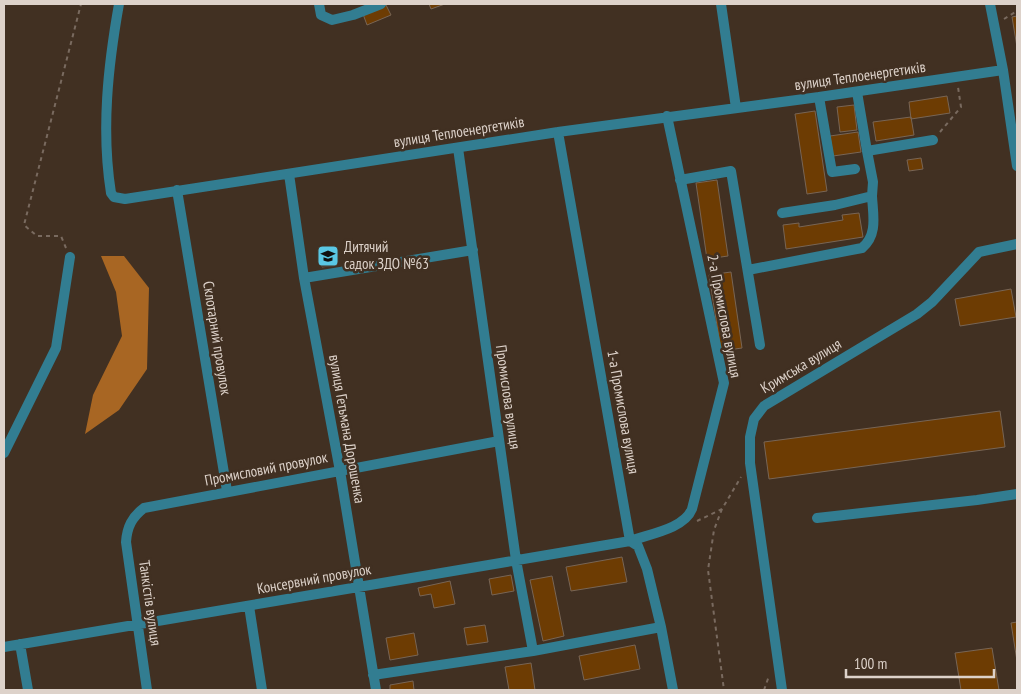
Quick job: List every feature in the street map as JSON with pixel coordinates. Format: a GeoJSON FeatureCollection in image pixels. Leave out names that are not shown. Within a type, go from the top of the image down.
{"type":"FeatureCollection","features":[{"type":"Feature","properties":{"kind":"street","name":"вулиця Теплоенергетиків"},"geometry":{"type":"LineString","coordinates":[[119,4],[110,52],[107,86],[107,145],[111,193],[114,197],[125,199],[558,132],[857,92],[1003,70]]}},
{"type":"Feature","properties":{"kind":"street"},"geometry":{"type":"LineString","coordinates":[[319,4],[321,15],[332,20],[381,4]]}},
{"type":"Feature","properties":{"kind":"street"},"geometry":{"type":"LineString","coordinates":[[723,4],[736,108]]}},
{"type":"Feature","properties":{"kind":"street"},"geometry":{"type":"LineString","coordinates":[[990,4],[1014,117],[1017,166]]}},
{"type":"Feature","properties":{"kind":"street"},"geometry":{"type":"LineString","coordinates":[[748,270],[862,248],[869,241],[874,228],[873,182],[857,92]]}},
{"type":"Feature","properties":{"kind":"street"},"geometry":{"type":"LineString","coordinates":[[820,97],[832,172],[855,169]]}},
{"type":"Feature","properties":{"kind":"street","name":"2-а Промислова вулиця"},"geometry":{"type":"LineString","coordinates":[[667,116],[724,383],[692,509],[685,520],[678,525]]}},
{"type":"Feature","properties":{"kind":"street","name":"1-а Промислова вулиця"},"geometry":{"type":"LineString","coordinates":[[558,132],[630,541],[638,546],[643,555],[661,627],[673,690]]}},
{"type":"Feature","properties":{"kind":"street"},"geometry":{"type":"LineString","coordinates":[[867,151],[933,140]]}},
{"type":"Feature","properties":{"kind":"street","name":"Промислова вулиця"},"geometry":{"type":"LineString","coordinates":[[458,148],[516,560],[533,651]]}},
{"type":"Feature","properties":{"kind":"street"},"geometry":{"type":"LineString","coordinates":[[680,180],[731,171],[760,345]]}},
{"type":"Feature","properties":{"kind":"street","name":"вулиця Гетьмана Дорошенка"},"geometry":{"type":"LineString","coordinates":[[289,174],[304,278],[340,471],[376,690]]}},
{"type":"Feature","properties":{"kind":"street","name":"Склотарний провулок"},"geometry":{"type":"LineString","coordinates":[[177,190],[227,491]]}},
{"type":"Feature","properties":{"kind":"street"},"geometry":{"type":"LineString","coordinates":[[782,213],[835,205],[872,196]]}},
{"type":"Feature","properties":{"kind":"street","name":"Кримська вулиця"},"geometry":{"type":"LineString","coordinates":[[782,690],[750,463],[750,437],[754,419],[764,406],[918,314],[980,252],[1017,244]]}},
{"type":"Feature","properties":{"kind":"street"},"geometry":{"type":"LineString","coordinates":[[304,278],[473,250]]}},
{"type":"Feature","properties":{"kind":"street"},"geometry":{"type":"LineString","coordinates":[[4,453],[56,348],[70,257]]}},
{"type":"Feature","properties":{"kind":"street","name":"Промисловий провулок"},"geometry":{"type":"LineString","coordinates":[[132,520],[144,508],[499,441]]}},
{"type":"Feature","properties":{"kind":"street"},"geometry":{"type":"LineString","coordinates":[[817,518],[1017,494]]}},
{"type":"Feature","properties":{"kind":"street","name":"Танкістів вулиця"},"geometry":{"type":"LineString","coordinates":[[132,520],[126,542],[147,690]]}},
{"type":"Feature","properties":{"kind":"street"},"geometry":{"type":"LineString","coordinates":[[630,541],[678,525]]}},
{"type":"Feature","properties":{"kind":"street","name":"Консервний провулок"},"geometry":{"type":"LineString","coordinates":[[4,647],[630,541]]}},
{"type":"Feature","properties":{"kind":"street"},"geometry":{"type":"LineString","coordinates":[[249,606],[262,690]]}},
{"type":"Feature","properties":{"kind":"street"},"geometry":{"type":"LineString","coordinates":[[373,675],[533,651],[661,627]]}},
{"type":"Feature","properties":{"kind":"street"},"geometry":{"type":"LineString","coordinates":[[20,644],[28,690]]}},
{"type":"Feature","properties":{"kind":"path"},"geometry":{"type":"LineString","coordinates":[[70,257],[61,236],[37,236],[24,226],[80,4]]}},
{"type":"Feature","properties":{"kind":"path"},"geometry":{"type":"LineString","coordinates":[[933,140],[961,107],[956,76]]}},
{"type":"Feature","properties":{"kind":"path"},"geometry":{"type":"LineString","coordinates":[[724,690],[708,570],[714,530],[722,509],[750,463]]}},
{"type":"Feature","properties":{"kind":"path"},"geometry":{"type":"LineString","coordinates":[[678,525],[701,521],[722,509]]}},
{"type":"Feature","properties":{"kind":"shaded area"},"geometry":{"type":"Polygon","coordinates":[[[101,256],[124,256],[149,288],[147,369],[119,410],[85,434],[93,395],[122,336],[116,292],[101,256]]]}},
{"type":"Feature","properties":{"kind":"building"},"geometry":{"type":"Polygon","coordinates":[[[429,4],[445,4],[431,9],[429,4]]]}},
{"type":"Feature","properties":{"kind":"building"},"geometry":{"type":"Polygon","coordinates":[[[386,5],[391,15],[367,25],[363,14],[386,5]]]}},
{"type":"Feature","properties":{"kind":"building"},"geometry":{"type":"Polygon","coordinates":[[[1017,16],[1017,47],[1012,17],[1017,16]]]}},
{"type":"Feature","properties":{"kind":"building"},"geometry":{"type":"Polygon","coordinates":[[[947,96],[950,113],[911,119],[909,102],[947,96]]]}},
{"type":"Feature","properties":{"kind":"building"},"geometry":{"type":"Polygon","coordinates":[[[854,105],[857,130],[840,132],[837,107],[854,105]]]}},
{"type":"Feature","properties":{"kind":"building"},"geometry":{"type":"Polygon","coordinates":[[[815,111],[827,191],[807,194],[795,114],[815,111]]]}},
{"type":"Feature","properties":{"kind":"building"},"geometry":{"type":"Polygon","coordinates":[[[911,117],[914,135],[876,141],[873,122],[911,117]]]}},
{"type":"Feature","properties":{"kind":"building"},"geometry":{"type":"Polygon","coordinates":[[[858,132],[861,152],[833,156],[830,136],[858,132]]]}},
{"type":"Feature","properties":{"kind":"building"},"geometry":{"type":"Polygon","coordinates":[[[921,158],[923,169],[909,171],[907,160],[921,158]]]}},
{"type":"Feature","properties":{"kind":"building"},"geometry":{"type":"Polygon","coordinates":[[[717,180],[728,256],[707,259],[696,183],[717,180]]]}},
{"type":"Feature","properties":{"kind":"building"},"geometry":{"type":"Polygon","coordinates":[[[859,213],[863,237],[786,249],[783,225],[799,223],[799,227],[843,220],[842,215],[859,213]]]}},
{"type":"Feature","properties":{"kind":"building"},"geometry":{"type":"Polygon","coordinates":[[[335,246],[337,265],[322,267],[320,248],[335,246]]]}},
{"type":"Feature","properties":{"kind":"building"},"geometry":{"type":"Polygon","coordinates":[[[731,272],[742,348],[721,351],[709,275],[731,272]]]}},
{"type":"Feature","properties":{"kind":"building"},"geometry":{"type":"Polygon","coordinates":[[[1011,289],[1016,317],[960,326],[955,299],[1011,289]]]}},
{"type":"Feature","properties":{"kind":"building"},"geometry":{"type":"Polygon","coordinates":[[[1000,411],[1005,447],[769,479],[764,442],[1000,411]]]}},
{"type":"Feature","properties":{"kind":"building"},"geometry":{"type":"Polygon","coordinates":[[[622,557],[627,582],[571,591],[566,567],[622,557]]]}},
{"type":"Feature","properties":{"kind":"building"},"geometry":{"type":"Polygon","coordinates":[[[511,575],[514,591],[492,595],[489,579],[511,575]]]}},
{"type":"Feature","properties":{"kind":"building"},"geometry":{"type":"Polygon","coordinates":[[[552,576],[564,636],[543,641],[530,580],[552,576]]]}},
{"type":"Feature","properties":{"kind":"building"},"geometry":{"type":"Polygon","coordinates":[[[450,581],[455,604],[434,608],[431,594],[420,596],[418,588],[450,581]]]}},
{"type":"Feature","properties":{"kind":"building"},"geometry":{"type":"Polygon","coordinates":[[[1017,622],[1017,661],[1011,623],[1017,622]]]}},
{"type":"Feature","properties":{"kind":"building"},"geometry":{"type":"Polygon","coordinates":[[[485,625],[488,642],[467,645],[464,628],[485,625]]]}},
{"type":"Feature","properties":{"kind":"building"},"geometry":{"type":"Polygon","coordinates":[[[414,633],[418,655],[390,660],[386,638],[414,633]]]}},
{"type":"Feature","properties":{"kind":"building"},"geometry":{"type":"Polygon","coordinates":[[[635,645],[640,669],[584,680],[579,656],[635,645]]]}},
{"type":"Feature","properties":{"kind":"building"},"geometry":{"type":"Polygon","coordinates":[[[992,648],[999,690],[961,690],[955,653],[992,648]]]}},
{"type":"Feature","properties":{"kind":"building"},"geometry":{"type":"Polygon","coordinates":[[[531,663],[535,690],[509,690],[505,667],[531,663]]]}},
{"type":"Feature","properties":{"kind":"building"},"geometry":{"type":"Polygon","coordinates":[[[413,681],[414,690],[390,690],[390,685],[413,681]]]}},
{"type":"Feature","properties":{"kind":"place","name":"Дитячий садок ЗДО №63"},"geometry":{"type":"Point","coordinates":[328,256]}}]}
